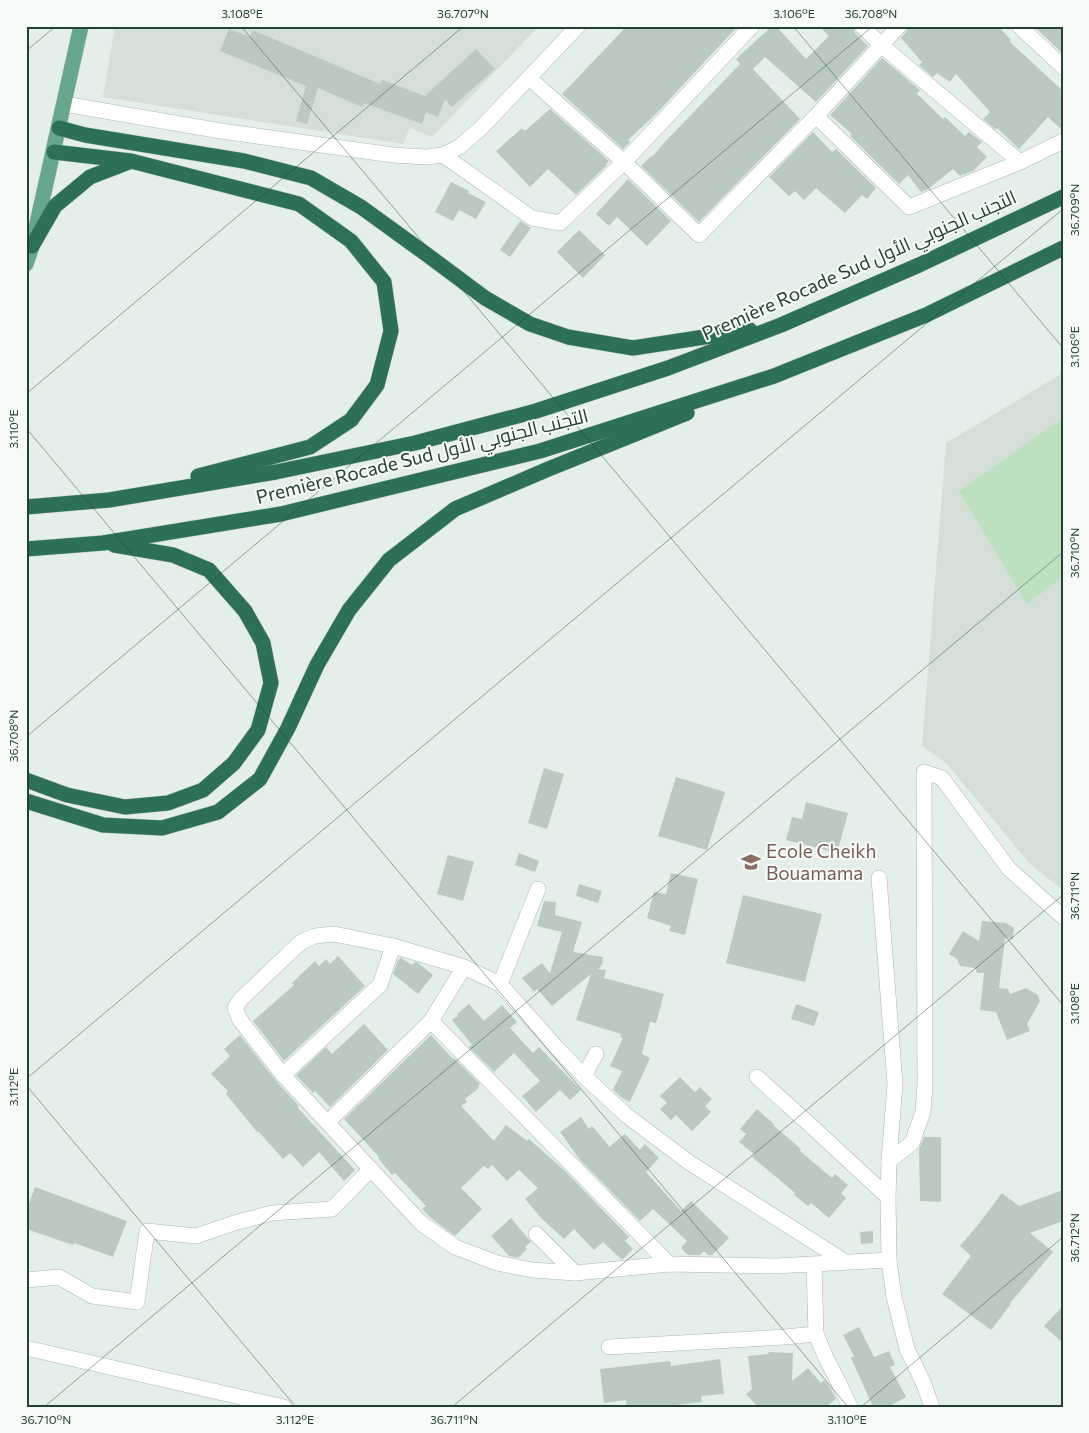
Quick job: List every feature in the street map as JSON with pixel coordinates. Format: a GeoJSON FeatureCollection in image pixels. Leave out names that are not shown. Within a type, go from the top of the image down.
{"type":"FeatureCollection","features":[{"type":"Feature","properties":{"kind":"highway"},"geometry":{"type":"LineString","coordinates":[[59,128],[85,135],[244,161],[311,178],[361,207],[485,298],[530,324],[568,338],[634,348],[781,325]]}},
{"type":"Feature","properties":{"kind":"highway"},"geometry":{"type":"LineString","coordinates":[[54,152],[131,161],[299,204],[352,241],[384,282],[391,331],[377,385],[351,420],[310,447],[109,500]]}},
{"type":"Feature","properties":{"kind":"highway"},"geometry":{"type":"LineString","coordinates":[[32,246],[55,206],[90,177],[131,161]]}},
{"type":"Feature","properties":{"kind":"highway","name":"Première Rocade Sud التجنب الجنوبي الأول"},"geometry":{"type":"LineString","coordinates":[[26,507],[109,500],[276,472],[425,441],[555,405],[668,368],[781,325],[919,265],[1062,197]]}},
{"type":"Feature","properties":{"kind":"highway","name":"Première Rocade Sud التجنب الجنوبي الأول"},"geometry":{"type":"LineString","coordinates":[[26,549],[103,543],[281,514],[540,451],[774,376],[926,314],[1063,248]]}},
{"type":"Feature","properties":{"kind":"highway"},"geometry":{"type":"LineString","coordinates":[[26,801],[103,824],[162,828],[218,812],[260,779],[288,728],[317,665],[349,610],[388,560],[455,510],[546,470],[640,433],[774,376]]}},
{"type":"Feature","properties":{"kind":"highway"},"geometry":{"type":"LineString","coordinates":[[26,780],[66,795],[125,806],[168,803],[203,790],[234,763],[258,730],[271,684],[263,643],[245,610],[209,570],[173,555],[103,543]]}},
{"type":"Feature","properties":{"kind":"main road"},"geometry":{"type":"LineString","coordinates":[[26,264],[54,152],[81,26]]}},
{"type":"Feature","properties":{"kind":"street"},"geometry":{"type":"LineString","coordinates":[[64,104],[220,131],[393,155],[426,157],[443,155],[459,148],[481,128],[578,26]]}},
{"type":"Feature","properties":{"kind":"street"},"geometry":{"type":"LineString","coordinates":[[443,155],[532,218],[560,223],[624,162],[752,26]]}},
{"type":"Feature","properties":{"kind":"street"},"geometry":{"type":"LineString","coordinates":[[862,26],[881,45],[1020,162]]}},
{"type":"Feature","properties":{"kind":"street"},"geometry":{"type":"LineString","coordinates":[[529,78],[624,162],[699,234],[816,116],[899,26]]}},
{"type":"Feature","properties":{"kind":"street"},"geometry":{"type":"LineString","coordinates":[[1019,26],[1063,67]]}},
{"type":"Feature","properties":{"kind":"street"},"geometry":{"type":"LineString","coordinates":[[816,116],[909,207],[1020,162],[1063,142]]}},
{"type":"Feature","properties":{"kind":"street"},"geometry":{"type":"LineString","coordinates":[[889,1161],[912,1143],[923,1112],[925,1085],[924,772],[942,778],[1009,869],[1063,917]]}},
{"type":"Feature","properties":{"kind":"street"},"geometry":{"type":"LineString","coordinates":[[879,878],[894,1084],[889,1161],[889,1260],[894,1296],[907,1349],[923,1382],[932,1407]]}},
{"type":"Feature","properties":{"kind":"street"},"geometry":{"type":"LineString","coordinates":[[500,984],[538,889]]}},
{"type":"Feature","properties":{"kind":"street"},"geometry":{"type":"LineString","coordinates":[[844,1261],[690,1163],[626,1115],[555,1046],[500,984],[464,967],[393,946],[334,934],[315,936],[301,942],[241,999],[235,1008],[240,1020],[283,1075],[421,1223],[455,1247],[497,1263],[532,1270],[574,1273],[669,1264],[775,1266],[889,1260]]}},
{"type":"Feature","properties":{"kind":"street"},"geometry":{"type":"LineString","coordinates":[[283,1075],[380,985],[393,946]]}},
{"type":"Feature","properties":{"kind":"street"},"geometry":{"type":"LineString","coordinates":[[328,1122],[431,1021],[464,967]]}},
{"type":"Feature","properties":{"kind":"street"},"geometry":{"type":"LineString","coordinates":[[431,1021],[669,1264]]}},
{"type":"Feature","properties":{"kind":"street"},"geometry":{"type":"LineString","coordinates":[[584,1076],[596,1054]]}},
{"type":"Feature","properties":{"kind":"street"},"geometry":{"type":"LineString","coordinates":[[757,1077],[888,1197]]}},
{"type":"Feature","properties":{"kind":"street"},"geometry":{"type":"LineString","coordinates":[[26,1280],[59,1277],[92,1296],[137,1302],[147,1231],[196,1236],[234,1223],[272,1214],[332,1209],[371,1169]]}},
{"type":"Feature","properties":{"kind":"street"},"geometry":{"type":"LineString","coordinates":[[536,1234],[574,1273]]}},
{"type":"Feature","properties":{"kind":"street"},"geometry":{"type":"LineString","coordinates":[[814,1265],[816,1334],[850,1407]]}},
{"type":"Feature","properties":{"kind":"street"},"geometry":{"type":"LineString","coordinates":[[609,1347],[816,1334]]}},
{"type":"Feature","properties":{"kind":"street"},"geometry":{"type":"LineString","coordinates":[[26,1348],[284,1407]]}},
{"type":"Feature","properties":{"kind":"shaded area"},"geometry":{"type":"Polygon","coordinates":[[[115,26],[539,26],[432,137],[410,128],[403,144],[103,97],[115,26]]]}},
{"type":"Feature","properties":{"kind":"shaded area"},"geometry":{"type":"Polygon","coordinates":[[[1063,373],[1063,890],[1030,864],[946,763],[922,746],[946,443],[1063,373]]]}},
{"type":"Feature","properties":{"kind":"green space"},"geometry":{"type":"Polygon","coordinates":[[[1063,418],[1063,577],[1027,604],[959,491],[1063,418]]]}},
{"type":"Feature","properties":{"kind":"building"},"geometry":{"type":"Polygon","coordinates":[[[627,26],[738,26],[655,115],[628,140],[630,142],[623,149],[562,94],[627,26]]]}},
{"type":"Feature","properties":{"kind":"building"},"geometry":{"type":"Polygon","coordinates":[[[772,26],[776,26],[806,59],[829,36],[819,26],[853,26],[855,33],[868,46],[816,102],[765,57],[753,69],[800,119],[699,222],[641,166],[652,157],[740,64],[736,59],[772,26]]]}},
{"type":"Feature","properties":{"kind":"building"},"geometry":{"type":"Polygon","coordinates":[[[908,26],[998,26],[1011,40],[1010,42],[1063,91],[1063,131],[1048,117],[1019,149],[997,128],[996,130],[983,119],[990,112],[956,74],[950,82],[937,73],[933,77],[919,65],[922,62],[901,38],[908,26]]]}},
{"type":"Feature","properties":{"kind":"building"},"geometry":{"type":"Polygon","coordinates":[[[1034,26],[1063,26],[1063,54],[1040,32],[1034,26]]]}},
{"type":"Feature","properties":{"kind":"building"},"geometry":{"type":"Polygon","coordinates":[[[229,29],[250,37],[253,30],[380,84],[382,80],[425,96],[476,49],[495,69],[452,107],[445,99],[438,117],[426,112],[422,124],[364,103],[362,107],[318,88],[307,124],[296,121],[306,86],[220,51],[229,29]]]}},
{"type":"Feature","properties":{"kind":"building"},"geometry":{"type":"Polygon","coordinates":[[[882,58],[920,90],[917,94],[943,119],[945,117],[965,136],[969,132],[982,142],[977,147],[987,157],[973,171],[960,176],[953,169],[928,189],[921,192],[908,175],[899,184],[850,136],[852,134],[830,115],[882,58]]]}},
{"type":"Feature","properties":{"kind":"building"},"geometry":{"type":"Polygon","coordinates":[[[550,109],[609,161],[576,195],[548,169],[530,187],[496,151],[522,128],[525,131],[550,109]]]}},
{"type":"Feature","properties":{"kind":"building"},"geometry":{"type":"Polygon","coordinates":[[[813,132],[832,152],[836,149],[876,188],[867,199],[862,195],[845,213],[816,188],[804,200],[795,191],[789,196],[769,177],[813,132]]]}},
{"type":"Feature","properties":{"kind":"building"},"geometry":{"type":"Polygon","coordinates":[[[628,179],[671,221],[647,246],[617,217],[609,226],[596,214],[628,179]]]}},
{"type":"Feature","properties":{"kind":"building"},"geometry":{"type":"Polygon","coordinates":[[[451,182],[486,202],[476,219],[459,210],[453,221],[435,212],[451,182]]]}},
{"type":"Feature","properties":{"kind":"building"},"geometry":{"type":"Polygon","coordinates":[[[520,221],[531,228],[510,257],[500,250],[520,221]]]}},
{"type":"Feature","properties":{"kind":"building"},"geometry":{"type":"Polygon","coordinates":[[[579,230],[605,255],[583,278],[557,252],[579,230]]]}},
{"type":"Feature","properties":{"kind":"building"},"geometry":{"type":"Polygon","coordinates":[[[544,768],[564,774],[547,829],[528,823],[544,768]]]}},
{"type":"Feature","properties":{"kind":"building"},"geometry":{"type":"Polygon","coordinates":[[[676,777],[725,792],[707,850],[658,836],[676,777]]]}},
{"type":"Feature","properties":{"kind":"building"},"geometry":{"type":"Polygon","coordinates":[[[806,802],[848,813],[837,853],[786,840],[792,817],[802,819],[806,802]]]}},
{"type":"Feature","properties":{"kind":"building"},"geometry":{"type":"Polygon","coordinates":[[[519,853],[539,861],[535,872],[515,865],[519,853]]]}},
{"type":"Feature","properties":{"kind":"building"},"geometry":{"type":"Polygon","coordinates":[[[448,855],[474,862],[463,901],[437,894],[448,855]]]}},
{"type":"Feature","properties":{"kind":"building"},"geometry":{"type":"Polygon","coordinates":[[[671,873],[698,879],[685,935],[669,931],[671,926],[647,918],[654,892],[666,894],[671,873]]]}},
{"type":"Feature","properties":{"kind":"building"},"geometry":{"type":"Polygon","coordinates":[[[579,884],[602,891],[598,903],[576,896],[579,884]]]}},
{"type":"Feature","properties":{"kind":"building"},"geometry":{"type":"Polygon","coordinates":[[[743,895],[822,914],[805,982],[726,963],[743,895]]]}},
{"type":"Feature","properties":{"kind":"building"},"geometry":{"type":"Polygon","coordinates":[[[544,901],[556,902],[555,915],[582,922],[573,952],[603,957],[602,965],[598,969],[606,970],[604,978],[664,994],[656,1023],[650,1022],[642,1054],[650,1058],[630,1102],[613,1090],[622,1071],[610,1066],[623,1038],[620,1037],[621,1034],[576,1020],[591,974],[552,1006],[537,989],[534,992],[522,978],[542,963],[550,973],[562,932],[537,926],[544,901]]]}},
{"type":"Feature","properties":{"kind":"building"},"geometry":{"type":"Polygon","coordinates":[[[982,921],[1006,923],[1014,928],[1013,939],[1005,938],[999,988],[1008,989],[1010,994],[1026,988],[1038,995],[1040,1001],[1027,1024],[1030,1031],[1007,1040],[996,1012],[980,1010],[984,973],[977,973],[975,968],[960,966],[957,959],[949,954],[963,931],[979,941],[982,921]]]}},
{"type":"Feature","properties":{"kind":"building"},"geometry":{"type":"Polygon","coordinates":[[[338,956],[365,986],[284,1061],[253,1021],[294,985],[292,983],[315,961],[319,966],[326,959],[330,964],[338,956]]]}},
{"type":"Feature","properties":{"kind":"building"},"geometry":{"type":"Polygon","coordinates":[[[401,958],[412,965],[415,962],[418,963],[433,975],[418,994],[393,974],[398,960],[401,958]]]}},
{"type":"Feature","properties":{"kind":"building"},"geometry":{"type":"Polygon","coordinates":[[[469,1004],[484,1021],[502,1005],[517,1022],[510,1028],[533,1053],[539,1047],[581,1090],[570,1100],[560,1090],[536,1112],[522,1096],[540,1081],[514,1053],[494,1072],[469,1047],[472,1045],[452,1020],[469,1004]]]}},
{"type":"Feature","properties":{"kind":"building"},"geometry":{"type":"Polygon","coordinates":[[[796,1004],[819,1012],[814,1026],[791,1019],[796,1004]]]}},
{"type":"Feature","properties":{"kind":"building"},"geometry":{"type":"Polygon","coordinates":[[[364,1024],[388,1050],[330,1107],[296,1075],[326,1047],[332,1054],[364,1024]]]}},
{"type":"Feature","properties":{"kind":"building"},"geometry":{"type":"Polygon","coordinates":[[[240,1035],[276,1081],[299,1106],[297,1107],[355,1170],[344,1181],[319,1152],[303,1167],[290,1153],[283,1159],[257,1132],[226,1094],[228,1091],[211,1074],[230,1056],[224,1049],[240,1035]]]}},
{"type":"Feature","properties":{"kind":"building"},"geometry":{"type":"Polygon","coordinates":[[[431,1035],[480,1084],[479,1088],[465,1099],[467,1102],[461,1106],[494,1141],[506,1125],[527,1141],[529,1139],[564,1170],[629,1237],[625,1241],[633,1249],[623,1259],[603,1242],[594,1250],[574,1229],[564,1239],[542,1219],[525,1199],[538,1188],[519,1170],[507,1181],[492,1165],[488,1169],[484,1166],[461,1188],[482,1209],[455,1236],[422,1209],[426,1206],[395,1173],[392,1175],[379,1157],[344,1119],[431,1035]]]}},
{"type":"Feature","properties":{"kind":"building"},"geometry":{"type":"Polygon","coordinates":[[[680,1077],[695,1092],[700,1087],[712,1099],[705,1106],[711,1112],[692,1131],[676,1115],[671,1120],[660,1109],[667,1103],[660,1096],[680,1077]]]}},
{"type":"Feature","properties":{"kind":"building"},"geometry":{"type":"Polygon","coordinates":[[[757,1109],[801,1149],[800,1151],[832,1178],[835,1174],[848,1185],[841,1193],[846,1198],[829,1218],[811,1203],[808,1206],[794,1195],[795,1193],[752,1157],[754,1154],[739,1142],[746,1134],[740,1129],[757,1109]]]}},
{"type":"Feature","properties":{"kind":"building"},"geometry":{"type":"Polygon","coordinates":[[[581,1117],[589,1129],[592,1126],[609,1146],[608,1148],[625,1134],[640,1150],[645,1144],[659,1158],[646,1172],[681,1211],[691,1201],[729,1238],[712,1255],[708,1255],[704,1251],[700,1255],[688,1255],[681,1248],[687,1241],[653,1209],[640,1221],[580,1160],[560,1132],[581,1117]]]}},
{"type":"Feature","properties":{"kind":"building"},"geometry":{"type":"Polygon","coordinates":[[[924,1137],[941,1137],[941,1202],[920,1201],[919,1149],[924,1137]]]}},
{"type":"Feature","properties":{"kind":"building"},"geometry":{"type":"Polygon","coordinates":[[[35,1187],[127,1221],[113,1257],[26,1229],[26,1212],[35,1187]]]}},
{"type":"Feature","properties":{"kind":"building"},"geometry":{"type":"Polygon","coordinates":[[[1063,1190],[1063,1221],[1030,1233],[1053,1252],[1010,1303],[991,1330],[942,1294],[971,1256],[960,1246],[1002,1193],[1019,1206],[1063,1190]]]}},
{"type":"Feature","properties":{"kind":"building"},"geometry":{"type":"Polygon","coordinates":[[[511,1218],[531,1242],[525,1247],[527,1249],[518,1258],[509,1256],[491,1236],[511,1218]]]}},
{"type":"Feature","properties":{"kind":"building"},"geometry":{"type":"Polygon","coordinates":[[[873,1231],[873,1243],[861,1244],[860,1232],[873,1231]]]}},
{"type":"Feature","properties":{"kind":"building"},"geometry":{"type":"Polygon","coordinates":[[[1063,1306],[1063,1343],[1044,1326],[1063,1306]]]}},
{"type":"Feature","properties":{"kind":"building"},"geometry":{"type":"Polygon","coordinates":[[[859,1327],[874,1357],[889,1351],[895,1365],[890,1367],[906,1397],[888,1407],[873,1407],[851,1358],[854,1356],[843,1335],[859,1327]]]}},
{"type":"Feature","properties":{"kind":"building"},"geometry":{"type":"Polygon","coordinates":[[[769,1352],[793,1353],[792,1381],[808,1368],[821,1383],[824,1380],[836,1399],[826,1407],[758,1407],[746,1394],[752,1389],[748,1356],[768,1354],[769,1352]]]}},
{"type":"Feature","properties":{"kind":"building"},"geometry":{"type":"Polygon","coordinates":[[[720,1359],[724,1394],[701,1396],[702,1402],[676,1405],[676,1407],[652,1407],[652,1405],[627,1407],[626,1400],[604,1403],[600,1369],[670,1361],[671,1366],[720,1359]]]}},
{"type":"Feature","properties":{"kind":"place","name":"Ecole Cheikh Bouamama"},"geometry":{"type":"Point","coordinates":[751,862]}}]}
